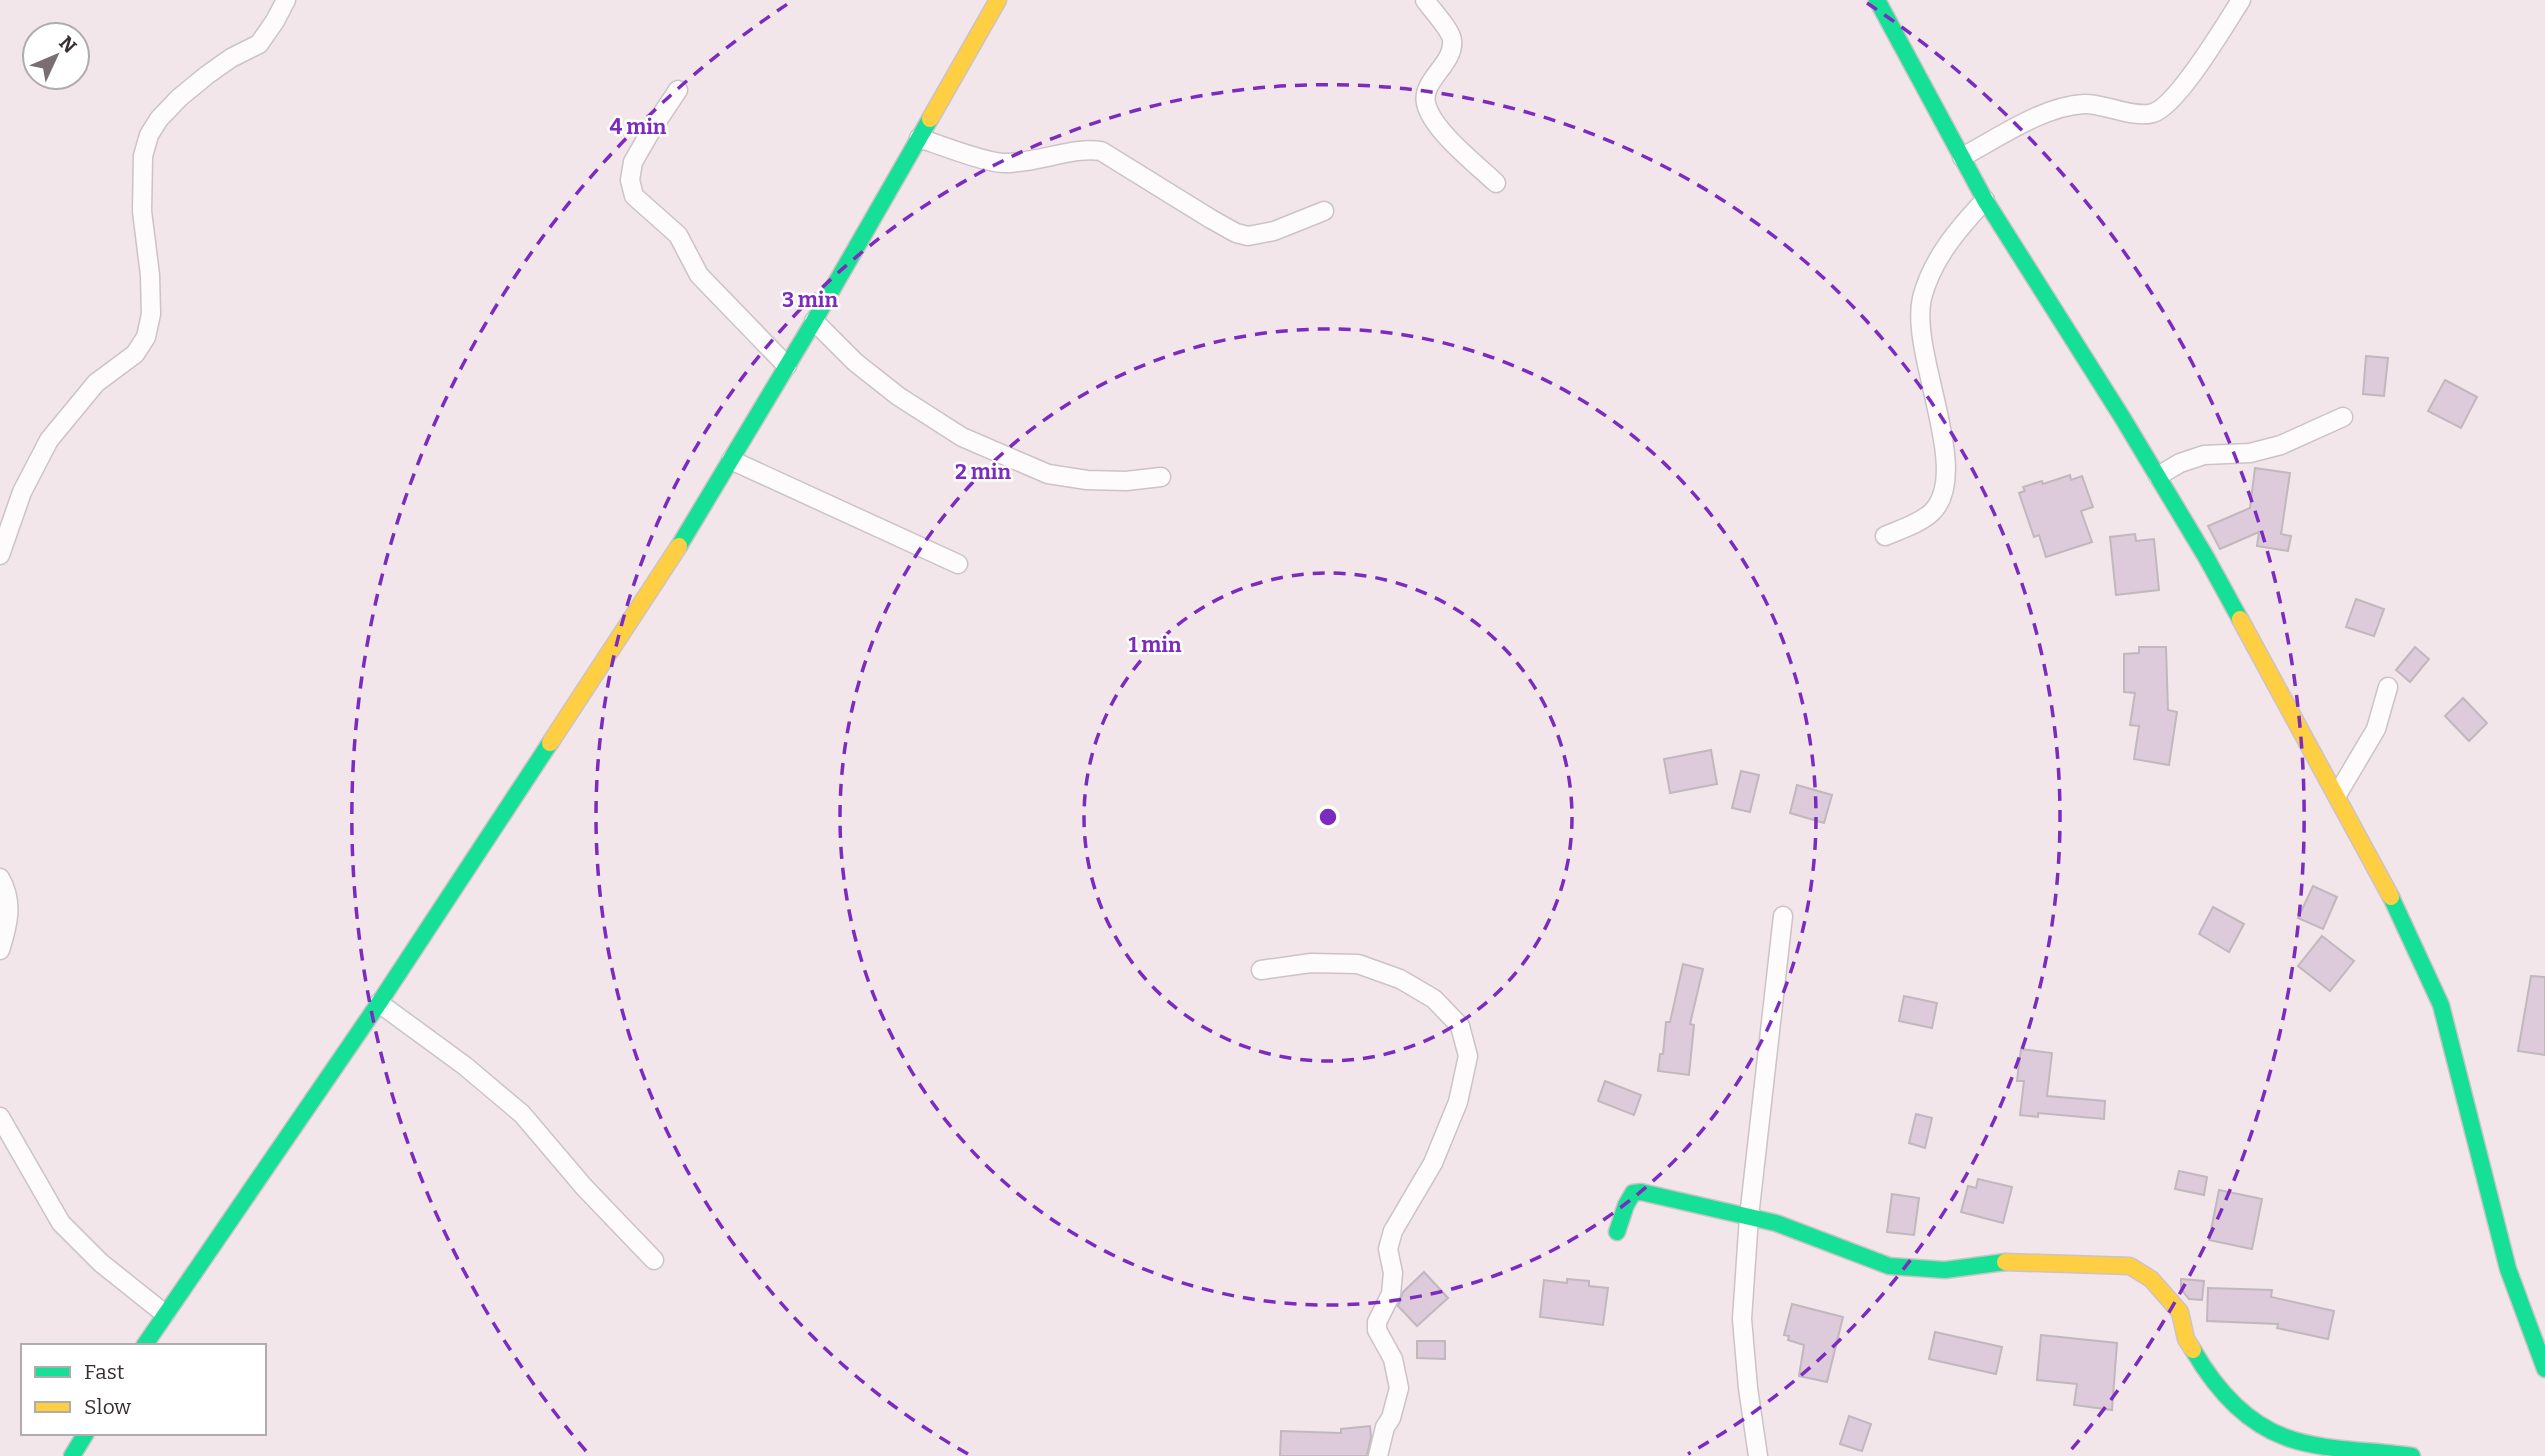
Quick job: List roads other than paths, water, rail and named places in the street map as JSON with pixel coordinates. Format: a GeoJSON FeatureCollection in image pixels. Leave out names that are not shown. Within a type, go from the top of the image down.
{"type":"FeatureCollection","features":[{"type":"Feature","properties":{"kind":"street"},"geometry":{"type":"LineString","coordinates":[[0,555],[22,492],[49,440],[96,383],[135,354],[146,337],[151,314],[150,275],[142,211],[143,156],[149,135],[173,105],[207,75],[231,58],[259,44],[286,0]]}},
{"type":"Feature","properties":{"kind":"street"},"geometry":{"type":"LineString","coordinates":[[145,1344],[379,1003],[577,705],[731,460],[998,0]]}},
{"type":"Feature","properties":{"kind":"street"},"geometry":{"type":"LineString","coordinates":[[1425,0],[1452,37],[1451,52],[1424,99],[1428,110],[1443,131],[1496,183]]}},
{"type":"Feature","properties":{"kind":"street"},"geometry":{"type":"LineString","coordinates":[[1877,0],[1985,200],[2206,557],[2381,876],[2441,1005],[2508,1269],[2545,1370]]}},
{"type":"Feature","properties":{"kind":"street"},"geometry":{"type":"LineString","coordinates":[[1962,157],[2055,108],[2086,104],[2129,112],[2153,113],[2177,95],[2241,0]]}},
{"type":"Feature","properties":{"kind":"street"},"geometry":{"type":"LineString","coordinates":[[678,90],[633,162],[629,180],[634,196],[678,235],[699,275],[787,366]]}},
{"type":"Feature","properties":{"kind":"street"},"geometry":{"type":"LineString","coordinates":[[919,138],[1001,163],[1039,160],[1091,149],[1101,151],[1211,219],[1236,233],[1248,236],[1275,231],[1324,211]]}},
{"type":"Feature","properties":{"kind":"street"},"geometry":{"type":"LineString","coordinates":[[1885,537],[1931,514],[1941,502],[1947,480],[1944,448],[1922,332],[1921,301],[1931,271],[1956,232],[1985,200]]}},
{"type":"Feature","properties":{"kind":"street"},"geometry":{"type":"LineString","coordinates":[[814,321],[855,362],[898,396],[962,437],[1048,474],[1087,480],[1126,481],[1161,477]]}},
{"type":"Feature","properties":{"kind":"street"},"geometry":{"type":"LineString","coordinates":[[2158,476],[2180,463],[2204,455],[2250,453],[2281,446],[2343,417]]}},
{"type":"Feature","properties":{"kind":"street"},"geometry":{"type":"LineString","coordinates":[[731,460],[958,564]]}},
{"type":"Feature","properties":{"kind":"street"},"geometry":{"type":"LineString","coordinates":[[2337,795],[2376,729],[2388,687]]}},
{"type":"Feature","properties":{"kind":"street"},"geometry":{"type":"LineString","coordinates":[[0,878],[10,908],[8,927],[0,950]]}},
{"type":"Feature","properties":{"kind":"street"},"geometry":{"type":"LineString","coordinates":[[1758,1456],[1742,1319],[1749,1217],[1783,916]]}},
{"type":"Feature","properties":{"kind":"street"},"geometry":{"type":"LineString","coordinates":[[1261,970],[1311,963],[1359,964],[1400,979],[1434,999],[1460,1026],[1468,1055],[1458,1102],[1433,1163],[1393,1231],[1388,1249],[1393,1273],[1391,1294],[1377,1322],[1377,1330],[1393,1359],[1399,1388],[1378,1456]]}},
{"type":"Feature","properties":{"kind":"street"},"geometry":{"type":"LineString","coordinates":[[379,1003],[465,1066],[522,1114],[584,1187],[654,1259]]}},
{"type":"Feature","properties":{"kind":"street"},"geometry":{"type":"LineString","coordinates":[[0,1117],[61,1223],[101,1263],[165,1314]]}},
{"type":"Feature","properties":{"kind":"street"},"geometry":{"type":"LineString","coordinates":[[1618,1232],[1629,1199],[1633,1193],[1641,1192],[1776,1223],[1889,1266],[1945,1270],[2026,1261],[2130,1266],[2151,1279],[2180,1312],[2186,1339],[2203,1367],[2224,1394],[2250,1418],[2284,1437],[2318,1445],[2412,1456]]}},
{"type":"Feature","properties":{"kind":"street"},"geometry":{"type":"LineString","coordinates":[[72,1456],[85,1435]]}}]}
